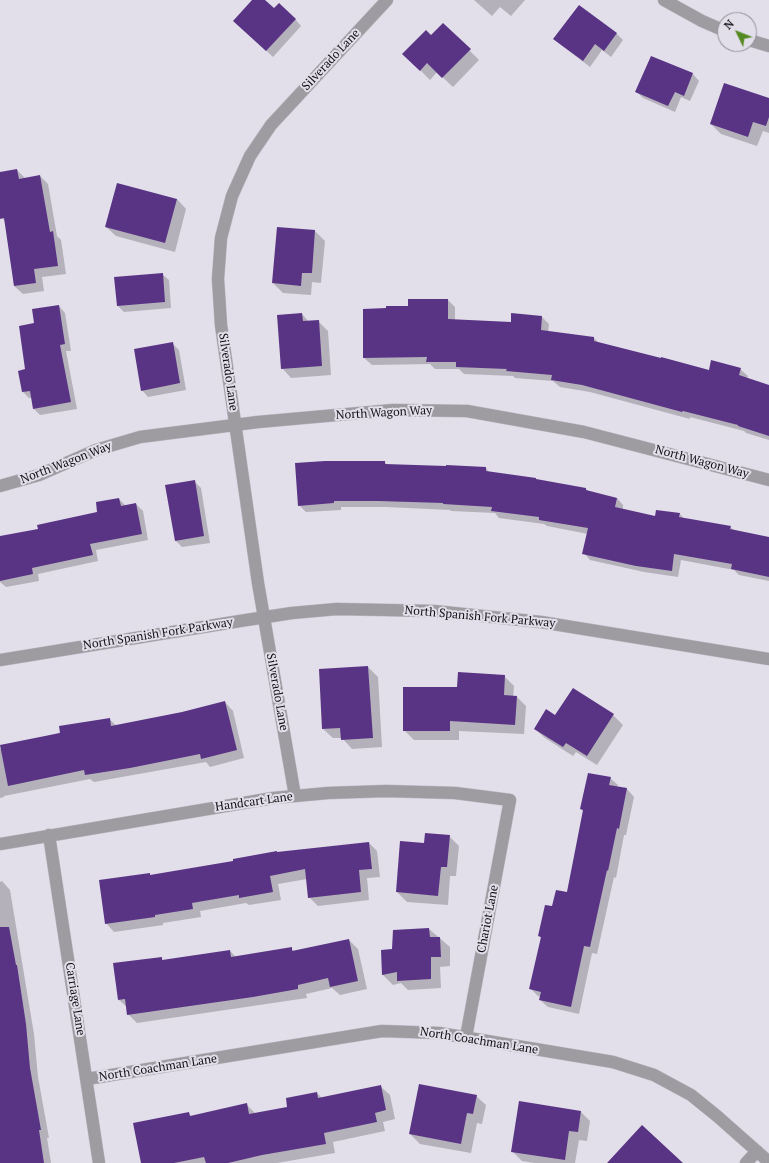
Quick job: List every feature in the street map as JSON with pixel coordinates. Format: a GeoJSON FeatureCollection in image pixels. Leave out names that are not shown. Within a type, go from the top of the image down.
{"type":"FeatureCollection","features":[{"type":"Feature","properties":{"kind":"street","name":"Silverado Lane"},"geometry":{"type":"LineString","coordinates":[[295,796],[264,618],[221,325],[218,279],[221,238],[232,196],[250,156],[270,125],[387,0]]}},
{"type":"Feature","properties":{"kind":"street"},"geometry":{"type":"LineString","coordinates":[[664,0],[717,28]]}},
{"type":"Feature","properties":{"kind":"street"},"geometry":{"type":"LineString","coordinates":[[757,42],[769,46]]}},
{"type":"Feature","properties":{"kind":"street","name":"North Wagon Way"},"geometry":{"type":"LineString","coordinates":[[0,486],[39,475],[96,450],[140,437],[235,425],[393,410],[468,411],[584,432],[769,480]]}},
{"type":"Feature","properties":{"kind":"street","name":"North Spanish Fork Parkway"},"geometry":{"type":"LineString","coordinates":[[0,660],[264,618],[337,609],[434,611],[541,622],[769,659]]}},
{"type":"Feature","properties":{"kind":"street","name":"Handcart Lane"},"geometry":{"type":"LineString","coordinates":[[0,844],[273,798],[328,793],[386,791],[455,793],[510,800]]}},
{"type":"Feature","properties":{"kind":"street","name":"Chariot Lane"},"geometry":{"type":"LineString","coordinates":[[466,1037],[510,800]]}},
{"type":"Feature","properties":{"kind":"street","name":"Carriage Lane"},"geometry":{"type":"LineString","coordinates":[[49,835],[99,1163]]}},
{"type":"Feature","properties":{"kind":"street","name":"North Coachman Lane"},"geometry":{"type":"LineString","coordinates":[[87,1079],[382,1031],[439,1032],[613,1062],[654,1075],[691,1095],[769,1162]]}},
{"type":"Feature","properties":{"kind":"street"},"geometry":{"type":"LineString","coordinates":[[746,1163],[757,1151]]}},
{"type":"Feature","properties":{"kind":"building"},"geometry":{"type":"Polygon","coordinates":[[[252,0],[265,0],[274,8],[279,3],[296,19],[266,51],[233,21],[252,0]]]}},
{"type":"Feature","properties":{"kind":"building"},"geometry":{"type":"Polygon","coordinates":[[[579,5],[617,33],[604,51],[595,44],[583,61],[553,39],[579,5]]]}},
{"type":"Feature","properties":{"kind":"building"},"geometry":{"type":"Polygon","coordinates":[[[443,23],[471,49],[442,78],[427,63],[420,71],[402,54],[426,30],[431,35],[443,23]]]}},
{"type":"Feature","properties":{"kind":"building"},"geometry":{"type":"Polygon","coordinates":[[[651,56],[693,73],[684,96],[675,92],[668,106],[635,92],[651,56]]]}},
{"type":"Feature","properties":{"kind":"building"},"geometry":{"type":"Polygon","coordinates":[[[724,83],[769,98],[769,117],[766,126],[753,122],[748,137],[710,124],[724,83]]]}},
{"type":"Feature","properties":{"kind":"building"},"geometry":{"type":"Polygon","coordinates":[[[17,169],[19,179],[40,175],[50,232],[53,231],[58,266],[34,269],[36,283],[14,286],[4,218],[0,219],[0,172],[17,169]]]}},
{"type":"Feature","properties":{"kind":"building"},"geometry":{"type":"Polygon","coordinates":[[[117,183],[177,199],[165,243],[105,227],[117,183]]]}},
{"type":"Feature","properties":{"kind":"building"},"geometry":{"type":"Polygon","coordinates":[[[277,227],[315,230],[312,273],[302,273],[301,286],[272,283],[277,227]]]}},
{"type":"Feature","properties":{"kind":"building"},"geometry":{"type":"Polygon","coordinates":[[[163,273],[165,302],[117,306],[114,277],[163,273]]]}},
{"type":"Feature","properties":{"kind":"building"},"geometry":{"type":"Polygon","coordinates":[[[408,299],[448,299],[448,319],[511,322],[511,313],[542,316],[541,330],[594,337],[594,341],[709,370],[711,360],[741,368],[739,375],[769,385],[769,436],[738,425],[683,411],[682,412],[582,385],[551,380],[552,375],[506,371],[507,369],[456,367],[456,362],[426,362],[427,357],[363,358],[363,309],[386,308],[386,306],[408,306],[408,299]]]}},
{"type":"Feature","properties":{"kind":"building"},"geometry":{"type":"Polygon","coordinates":[[[59,305],[65,344],[60,345],[71,402],[33,409],[30,391],[22,392],[18,371],[25,369],[19,326],[34,323],[32,309],[59,305]]]}},
{"type":"Feature","properties":{"kind":"building"},"geometry":{"type":"Polygon","coordinates":[[[302,313],[303,321],[319,320],[322,366],[281,369],[277,315],[302,313]]]}},
{"type":"Feature","properties":{"kind":"building"},"geometry":{"type":"Polygon","coordinates":[[[173,342],[180,383],[141,391],[134,349],[173,342]]]}},
{"type":"Feature","properties":{"kind":"building"},"geometry":{"type":"Polygon","coordinates":[[[325,461],[385,461],[385,464],[486,467],[486,471],[536,478],[586,488],[586,490],[617,498],[615,507],[655,516],[656,510],[680,513],[679,517],[731,526],[730,529],[769,537],[769,577],[731,569],[732,564],[674,554],[672,571],[636,566],[582,554],[588,528],[539,520],[539,517],[491,511],[492,507],[443,503],[378,501],[334,501],[334,503],[298,506],[295,463],[325,461]]]}},
{"type":"Feature","properties":{"kind":"building"},"geometry":{"type":"Polygon","coordinates":[[[195,480],[204,536],[175,541],[165,485],[195,480]]]}},
{"type":"Feature","properties":{"kind":"building"},"geometry":{"type":"Polygon","coordinates":[[[119,498],[121,506],[136,503],[142,534],[90,544],[93,555],[32,568],[33,574],[0,581],[0,536],[38,529],[37,525],[97,512],[96,502],[119,498]]]}},
{"type":"Feature","properties":{"kind":"building"},"geometry":{"type":"Polygon","coordinates":[[[368,666],[373,738],[341,740],[340,728],[322,729],[319,669],[368,666]]]}},
{"type":"Feature","properties":{"kind":"building"},"geometry":{"type":"Polygon","coordinates":[[[458,672],[505,675],[504,695],[517,696],[515,725],[450,721],[450,731],[403,731],[403,687],[457,687],[458,672]]]}},
{"type":"Feature","properties":{"kind":"building"},"geometry":{"type":"Polygon","coordinates":[[[573,688],[614,714],[587,756],[566,743],[563,747],[534,729],[546,709],[555,715],[573,688]]]}},
{"type":"Feature","properties":{"kind":"building"},"geometry":{"type":"Polygon","coordinates":[[[225,701],[237,750],[201,759],[200,754],[85,775],[84,770],[8,786],[0,745],[60,733],[59,726],[110,718],[111,726],[182,712],[225,701]]]}},
{"type":"Feature","properties":{"kind":"building"},"geometry":{"type":"Polygon","coordinates":[[[588,773],[611,777],[609,785],[627,788],[619,829],[617,828],[590,947],[584,946],[571,1007],[539,1000],[541,992],[529,989],[541,937],[538,936],[545,905],[552,906],[556,890],[567,892],[583,810],[580,809],[588,773]]]}},
{"type":"Feature","properties":{"kind":"building"},"geometry":{"type":"Polygon","coordinates":[[[425,833],[450,835],[447,867],[441,867],[438,896],[396,892],[400,841],[424,843],[425,833]]]}},
{"type":"Feature","properties":{"kind":"building"},"geometry":{"type":"Polygon","coordinates":[[[369,842],[372,869],[359,870],[361,892],[308,898],[305,869],[270,876],[273,892],[239,898],[239,895],[192,903],[193,909],[155,915],[155,917],[105,924],[99,880],[150,873],[150,875],[233,861],[233,859],[277,851],[369,842]]]}},
{"type":"Feature","properties":{"kind":"building"},"geometry":{"type":"Polygon","coordinates":[[[0,927],[9,927],[17,965],[26,1024],[30,1068],[41,1130],[39,1130],[44,1163],[0,1163],[0,927]]]}},
{"type":"Feature","properties":{"kind":"building"},"geometry":{"type":"Polygon","coordinates":[[[429,928],[430,937],[440,937],[441,957],[431,957],[431,979],[397,981],[397,972],[382,975],[381,950],[392,949],[393,930],[429,928]]]}},
{"type":"Feature","properties":{"kind":"building"},"geometry":{"type":"Polygon","coordinates":[[[349,939],[358,981],[330,987],[328,978],[298,985],[298,989],[127,1015],[125,999],[118,1000],[113,963],[162,957],[162,960],[230,950],[231,957],[292,947],[292,951],[349,939]]]}},
{"type":"Feature","properties":{"kind":"building"},"geometry":{"type":"Polygon","coordinates":[[[419,1084],[477,1095],[473,1114],[467,1113],[461,1144],[409,1134],[419,1084]]]}},
{"type":"Feature","properties":{"kind":"building"},"geometry":{"type":"Polygon","coordinates":[[[381,1085],[386,1110],[375,1113],[377,1122],[324,1133],[326,1144],[262,1155],[228,1163],[206,1163],[204,1157],[174,1163],[141,1163],[133,1123],[189,1112],[190,1116],[247,1103],[249,1114],[287,1107],[286,1098],[317,1092],[318,1098],[381,1085]]]}},
{"type":"Feature","properties":{"kind":"building"},"geometry":{"type":"Polygon","coordinates":[[[519,1101],[581,1111],[578,1132],[569,1131],[565,1160],[511,1152],[519,1101]]]}},
{"type":"Feature","properties":{"kind":"building"},"geometry":{"type":"Polygon","coordinates":[[[642,1125],[683,1163],[607,1163],[642,1125]]]}}]}
